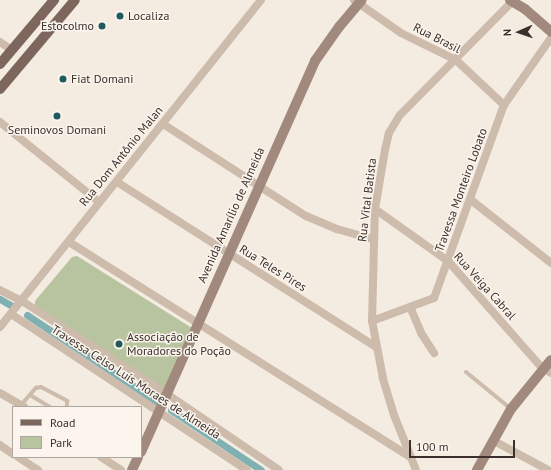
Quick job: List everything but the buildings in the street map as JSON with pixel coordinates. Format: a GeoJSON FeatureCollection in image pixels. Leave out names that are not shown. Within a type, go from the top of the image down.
{"type":"FeatureCollection","features":[{"type":"Feature","properties":{"kind":"main road"},"geometry":{"type":"LineString","coordinates":[[0,64],[54,0]]}},
{"type":"Feature","properties":{"kind":"main road"},"geometry":{"type":"LineString","coordinates":[[0,89],[75,0]]}},
{"type":"Feature","properties":{"kind":"street","name":"Rua Dom Antônio Malan"},"geometry":{"type":"LineString","coordinates":[[0,327],[261,0]]}},
{"type":"Feature","properties":{"kind":"street","name":"Rua Brasil"},"geometry":{"type":"LineString","coordinates":[[359,1],[411,39],[456,60],[504,104]]}},
{"type":"Feature","properties":{"kind":"street","name":"Avenida Amarílio de Almeida"},"geometry":{"type":"LineString","coordinates":[[142,450],[315,60],[359,1]]}},
{"type":"Feature","properties":{"kind":"street"},"geometry":{"type":"LineString","coordinates":[[516,2],[550,30]]}},
{"type":"Feature","properties":{"kind":"street","name":"Rua Vital Batista"},"geometry":{"type":"LineString","coordinates":[[416,470],[394,414],[376,347],[372,322],[373,239],[375,209],[389,132],[400,116],[516,2]]}},
{"type":"Feature","properties":{"kind":"street","name":"Travessa Monteiro Lobato"},"geometry":{"type":"LineString","coordinates":[[372,322],[411,309],[434,298],[471,200],[504,104],[550,30]]}},
{"type":"Feature","properties":{"kind":"street"},"geometry":{"type":"LineString","coordinates":[[0,42],[12,50]]}},
{"type":"Feature","properties":{"kind":"street"},"geometry":{"type":"LineString","coordinates":[[0,122],[99,202]]}},
{"type":"Feature","properties":{"kind":"street"},"geometry":{"type":"LineString","coordinates":[[163,124],[306,216],[336,229],[373,239]]}},
{"type":"Feature","properties":{"kind":"street","name":"Rua Teles Pires"},"geometry":{"type":"LineString","coordinates":[[117,182],[376,347]]}},
{"type":"Feature","properties":{"kind":"street"},"geometry":{"type":"LineString","coordinates":[[471,200],[551,263]]}},
{"type":"Feature","properties":{"kind":"street","name":"Rua Veiga Cabral"},"geometry":{"type":"LineString","coordinates":[[375,209],[448,261],[546,370]]}},
{"type":"Feature","properties":{"kind":"street"},"geometry":{"type":"LineString","coordinates":[[69,242],[410,456]]}},
{"type":"Feature","properties":{"kind":"street","name":"Travessa Celso Luís Moraes de Almeida"},"geometry":{"type":"LineString","coordinates":[[0,290],[22,301],[167,394],[279,470]]}},
{"type":"Feature","properties":{"kind":"street"},"geometry":{"type":"LineString","coordinates":[[411,309],[421,333],[434,353]]}},
{"type":"Feature","properties":{"kind":"street","name":"Travessa Celso Luís Moraes de Almeida"},"geometry":{"type":"LineString","coordinates":[[11,314],[247,470]]}},
{"type":"Feature","properties":{"kind":"street"},"geometry":{"type":"LineString","coordinates":[[477,470],[511,409],[546,370],[551,360]]}},
{"type":"Feature","properties":{"kind":"street"},"geometry":{"type":"LineString","coordinates":[[0,393],[22,406]]}},
{"type":"Feature","properties":{"kind":"street"},"geometry":{"type":"LineString","coordinates":[[494,441],[548,470]]}},
{"type":"Feature","properties":{"kind":"street"},"geometry":{"type":"LineString","coordinates":[[0,446],[12,453]]}},
{"type":"Feature","properties":{"kind":"street"},"geometry":{"type":"LineString","coordinates":[[20,458],[38,470]]}},
{"type":"Feature","properties":{"kind":"street"},"geometry":{"type":"LineString","coordinates":[[103,458],[121,470]]}},
{"type":"Feature","properties":{"kind":"street"},"geometry":{"type":"LineString","coordinates":[[132,470],[138,458]]}},
{"type":"Feature","properties":{"kind":"lane"},"geometry":{"type":"LineString","coordinates":[[466,372],[511,409]]}},
{"type":"Feature","properties":{"kind":"lane"},"geometry":{"type":"LineString","coordinates":[[22,406],[36,388],[42,387],[67,401],[67,406]]}},
{"type":"Feature","properties":{"kind":"lane"},"geometry":{"type":"LineString","coordinates":[[30,395],[48,406]]}},
{"type":"Feature","properties":{"kind":"green space"},"geometry":{"type":"Polygon","coordinates":[[[77,256],[192,328],[166,390],[35,307],[35,301],[72,257],[77,256]]]}},
{"type":"Feature","properties":{"kind":"waterway"},"geometry":{"type":"LineString","coordinates":[[0,299],[14,307]]}},
{"type":"Feature","properties":{"kind":"waterway"},"geometry":{"type":"LineString","coordinates":[[27,315],[159,403]]}},
{"type":"Feature","properties":{"kind":"waterway"},"geometry":{"type":"LineString","coordinates":[[171,410],[261,470]]}},
{"type":"Feature","properties":{"kind":"place","name":"Localiza"},"geometry":{"type":"Point","coordinates":[120,16]}},
{"type":"Feature","properties":{"kind":"place","name":"Estocolmo"},"geometry":{"type":"Point","coordinates":[102,26]}},
{"type":"Feature","properties":{"kind":"place","name":"Fiat Domani"},"geometry":{"type":"Point","coordinates":[63,79]}},
{"type":"Feature","properties":{"kind":"place","name":"Seminovos Domani"},"geometry":{"type":"Point","coordinates":[57,116]}},
{"type":"Feature","properties":{"kind":"place","name":"Associação de Moradores do Poção"},"geometry":{"type":"Point","coordinates":[119,344]}}]}
